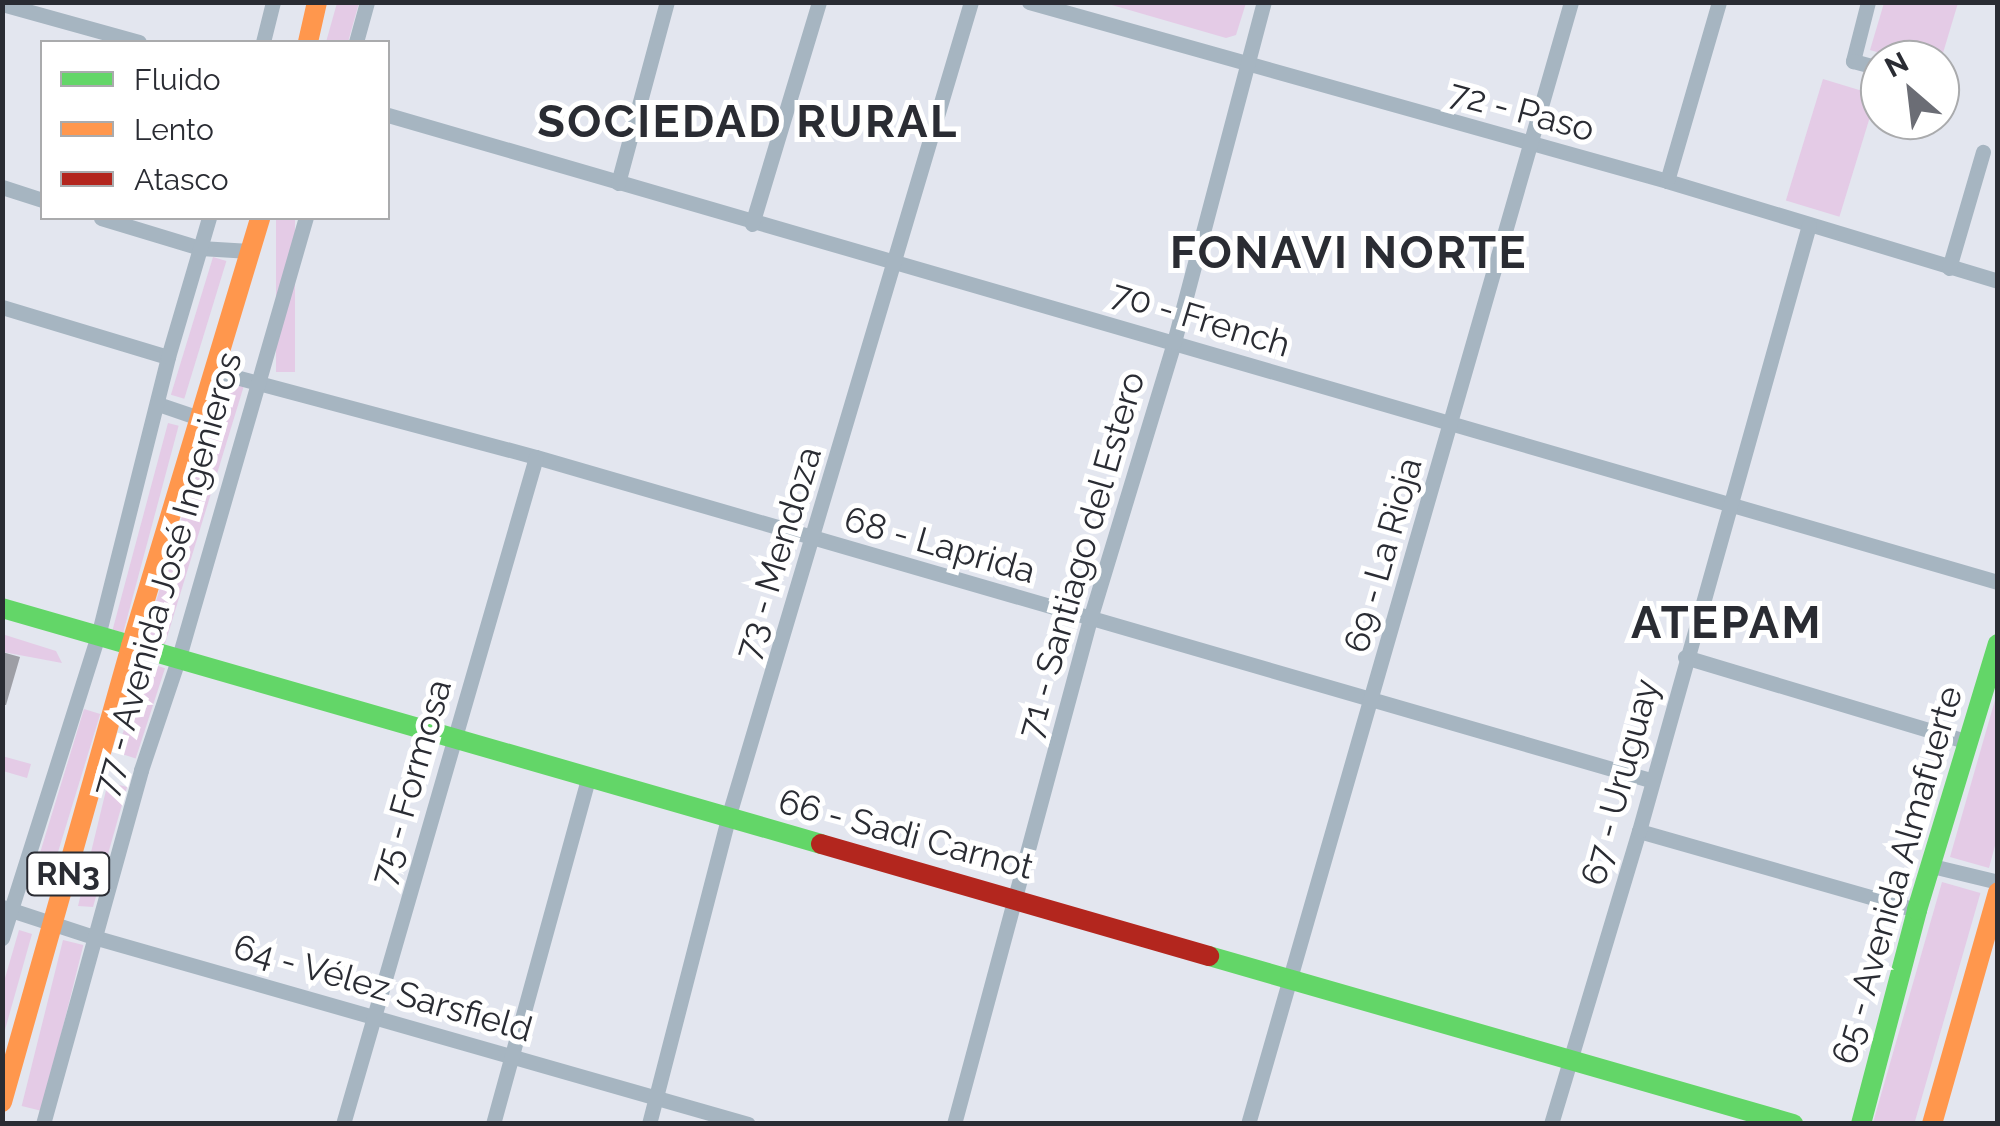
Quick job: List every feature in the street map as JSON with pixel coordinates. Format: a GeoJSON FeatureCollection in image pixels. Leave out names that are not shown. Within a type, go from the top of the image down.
{"type":"FeatureCollection","features":[{"type":"Feature","properties":{"kind":"main road"},"geometry":{"type":"LineString","coordinates":[[308,40],[317,2]]}},
{"type":"Feature","properties":{"kind":"main road","name":"77 - Avenida José Ingenieros"},"geometry":{"type":"LineString","coordinates":[[2,1102],[212,371],[259,220]]}},
{"type":"Feature","properties":{"kind":"main road","name":"66 - Sadi Carnot"},"geometry":{"type":"LineString","coordinates":[[2,608],[588,779],[1016,897],[1792,1124]]}},
{"type":"Feature","properties":{"kind":"main road","name":"65 - Avenida Almafuerte"},"geometry":{"type":"LineString","coordinates":[[1861,1124],[1917,910],[1998,644]]}},
{"type":"Feature","properties":{"kind":"main road"},"geometry":{"type":"LineString","coordinates":[[1932,1124],[1998,892]]}},
{"type":"Feature","properties":{"kind":"street"},"geometry":{"type":"LineString","coordinates":[[264,40],[273,2]]}},
{"type":"Feature","properties":{"kind":"street"},"geometry":{"type":"LineString","coordinates":[[357,40],[367,2]]}},
{"type":"Feature","properties":{"kind":"street"},"geometry":{"type":"LineString","coordinates":[[618,183],[666,2]]}},
{"type":"Feature","properties":{"kind":"street"},"geometry":{"type":"LineString","coordinates":[[752,224],[818,2]]}},
{"type":"Feature","properties":{"kind":"street","name":"73 - Mendoza"},"geometry":{"type":"LineString","coordinates":[[649,1124],[728,818],[814,540],[971,2]]}},
{"type":"Feature","properties":{"kind":"street","name":"72 - Paso"},"geometry":{"type":"LineString","coordinates":[[1029,2],[1668,181],[1998,281]]}},
{"type":"Feature","properties":{"kind":"street","name":"71 - Santiago del Estero"},"geometry":{"type":"LineString","coordinates":[[954,1124],[1090,619],[1174,342],[1264,2]]}},
{"type":"Feature","properties":{"kind":"street","name":"69 - La Rioja"},"geometry":{"type":"LineString","coordinates":[[1248,1124],[1571,2]]}},
{"type":"Feature","properties":{"kind":"street"},"geometry":{"type":"LineString","coordinates":[[1668,181],[1719,2]]}},
{"type":"Feature","properties":{"kind":"street"},"geometry":{"type":"LineString","coordinates":[[1860,62],[1853,60],[1868,2]]}},
{"type":"Feature","properties":{"kind":"street"},"geometry":{"type":"LineString","coordinates":[[2,4],[132,40]]}},
{"type":"Feature","properties":{"kind":"street","name":"70 - French"},"geometry":{"type":"LineString","coordinates":[[390,115],[752,224],[897,260],[1451,427],[1730,502],[1998,582]]}},
{"type":"Feature","properties":{"kind":"street"},"geometry":{"type":"LineString","coordinates":[[1949,268],[1984,152]]}},
{"type":"Feature","properties":{"kind":"street"},"geometry":{"type":"LineString","coordinates":[[2,187],[40,199]]}},
{"type":"Feature","properties":{"kind":"street"},"geometry":{"type":"LineString","coordinates":[[108,220],[200,248],[250,251]]}},
{"type":"Feature","properties":{"kind":"street","name":"77 - Avenida José Ingenieros"},"geometry":{"type":"LineString","coordinates":[[2,938],[7,908],[98,636],[168,357],[208,220]]}},
{"type":"Feature","properties":{"kind":"street","name":"77 - Avenida José Ingenieros"},"geometry":{"type":"LineString","coordinates":[[43,1124],[142,770],[179,658],[305,220]]}},
{"type":"Feature","properties":{"kind":"street","name":"67 - Uruguay"},"geometry":{"type":"LineString","coordinates":[[1551,1124],[1639,832],[1650,780],[1809,224]]}},
{"type":"Feature","properties":{"kind":"street"},"geometry":{"type":"LineString","coordinates":[[2,307],[168,357]]}},
{"type":"Feature","properties":{"kind":"street","name":"68 - Laprida"},"geometry":{"type":"LineString","coordinates":[[212,371],[536,457],[1650,780]]}},
{"type":"Feature","properties":{"kind":"street"},"geometry":{"type":"LineString","coordinates":[[158,404],[199,418]]}},
{"type":"Feature","properties":{"kind":"street","name":"75 - Formosa"},"geometry":{"type":"LineString","coordinates":[[343,1124],[536,457]]}},
{"type":"Feature","properties":{"kind":"street"},"geometry":{"type":"LineString","coordinates":[[1685,657],[1968,742]]}},
{"type":"Feature","properties":{"kind":"street"},"geometry":{"type":"LineString","coordinates":[[493,1124],[588,779]]}},
{"type":"Feature","properties":{"kind":"street"},"geometry":{"type":"LineString","coordinates":[[1639,832],[1917,910]]}},
{"type":"Feature","properties":{"kind":"street"},"geometry":{"type":"LineString","coordinates":[[1932,866],[1998,882]]}},
{"type":"Feature","properties":{"kind":"street","name":"64 - Vélez Sarsfield"},"geometry":{"type":"LineString","coordinates":[[7,908],[97,938],[748,1124]]}},
{"type":"Feature","properties":{"kind":"shaded area"},"geometry":{"type":"Polygon","coordinates":[[[337,3],[359,3],[349,40],[327,40],[337,3]]]}},
{"type":"Feature","properties":{"kind":"shaded area"},"geometry":{"type":"Polygon","coordinates":[[[1105,3],[1246,3],[1236,35],[1226,38],[1105,3]]]}},
{"type":"Feature","properties":{"kind":"shaded area"},"geometry":{"type":"Polygon","coordinates":[[[1884,3],[1958,3],[1947,40],[1873,40],[1884,3]]]}},
{"type":"Feature","properties":{"kind":"shaded area"},"geometry":{"type":"Polygon","coordinates":[[[1823,79],[1860,90],[1863,140],[1839,217],[1786,200],[1823,79]]]}},
{"type":"Feature","properties":{"kind":"shaded area"},"geometry":{"type":"Polygon","coordinates":[[[276,220],[295,220],[295,372],[276,372],[276,220]]]}},
{"type":"Feature","properties":{"kind":"shaded area"},"geometry":{"type":"Polygon","coordinates":[[[213,257],[226,261],[184,399],[171,395],[213,257]]]}},
{"type":"Feature","properties":{"kind":"shaded area"},"geometry":{"type":"Polygon","coordinates":[[[224,379],[244,385],[165,644],[145,638],[224,379]]]}},
{"type":"Feature","properties":{"kind":"shaded area"},"geometry":{"type":"Polygon","coordinates":[[[168,423],[179,426],[123,633],[113,630],[168,423]]]}},
{"type":"Feature","properties":{"kind":"shaded area"},"geometry":{"type":"Polygon","coordinates":[[[2,634],[56,651],[62,663],[3,652],[2,634]]]}},
{"type":"Feature","properties":{"kind":"shaded area"},"geometry":{"type":"Polygon","coordinates":[[[146,662],[165,668],[136,759],[117,752],[146,662]]]}},
{"type":"Feature","properties":{"kind":"shaded area"},"geometry":{"type":"Polygon","coordinates":[[[1997,693],[1997,838],[1989,868],[1950,857],[1997,693]]]}},
{"type":"Feature","properties":{"kind":"shaded area"},"geometry":{"type":"Polygon","coordinates":[[[84,709],[100,714],[51,877],[34,872],[84,709]]]}},
{"type":"Feature","properties":{"kind":"shaded area"},"geometry":{"type":"Polygon","coordinates":[[[2,756],[31,764],[27,778],[3,771],[2,756]]]}},
{"type":"Feature","properties":{"kind":"shaded area"},"geometry":{"type":"Polygon","coordinates":[[[108,782],[127,787],[93,907],[78,906],[108,782]]]}},
{"type":"Feature","properties":{"kind":"shaded area"},"geometry":{"type":"Polygon","coordinates":[[[1942,882],[1980,893],[1914,1124],[1873,1123],[1942,882]]]}},
{"type":"Feature","properties":{"kind":"shaded area"},"geometry":{"type":"Polygon","coordinates":[[[19,930],[32,934],[3,1037],[3,985],[19,930]]]}},
{"type":"Feature","properties":{"kind":"shaded area"},"geometry":{"type":"Polygon","coordinates":[[[63,940],[83,945],[42,1111],[22,1106],[63,940]]]}},
{"type":"Feature","properties":{"kind":"building"},"geometry":{"type":"Polygon","coordinates":[[[2,652],[20,657],[6,705],[2,705],[2,652]]]}},
{"type":"Feature","properties":{"kind":"traffic: fast"},"geometry":{"type":"LineString","coordinates":[[2,608],[821,844]]}},
{"type":"Feature","properties":{"kind":"traffic: fast"},"geometry":{"type":"LineString","coordinates":[[1861,1124],[1917,910],[1998,644]]}},
{"type":"Feature","properties":{"kind":"traffic: fast"},"geometry":{"type":"LineString","coordinates":[[1209,956],[1793,1124]]}},
{"type":"Feature","properties":{"kind":"traffic: slow"},"geometry":{"type":"LineString","coordinates":[[308,40],[317,2]]}},
{"type":"Feature","properties":{"kind":"traffic: slow"},"geometry":{"type":"LineString","coordinates":[[2,1102],[131,646],[259,220]]}},
{"type":"Feature","properties":{"kind":"traffic: slow"},"geometry":{"type":"LineString","coordinates":[[1932,1124],[1998,892]]}},
{"type":"Feature","properties":{"kind":"traffic: jam"},"geometry":{"type":"LineString","coordinates":[[821,844],[1209,956]]}},
{"type":"Feature","properties":{"kind":"district","name":"SOCIEDAD RURAL"},"geometry":{"type":"Point","coordinates":[748,122]}},
{"type":"Feature","properties":{"kind":"district","name":"FONAVI NORTE"},"geometry":{"type":"Point","coordinates":[1349,253]}},
{"type":"Feature","properties":{"kind":"district","name":"ATEPAM"},"geometry":{"type":"Point","coordinates":[1727,623]}}]}
